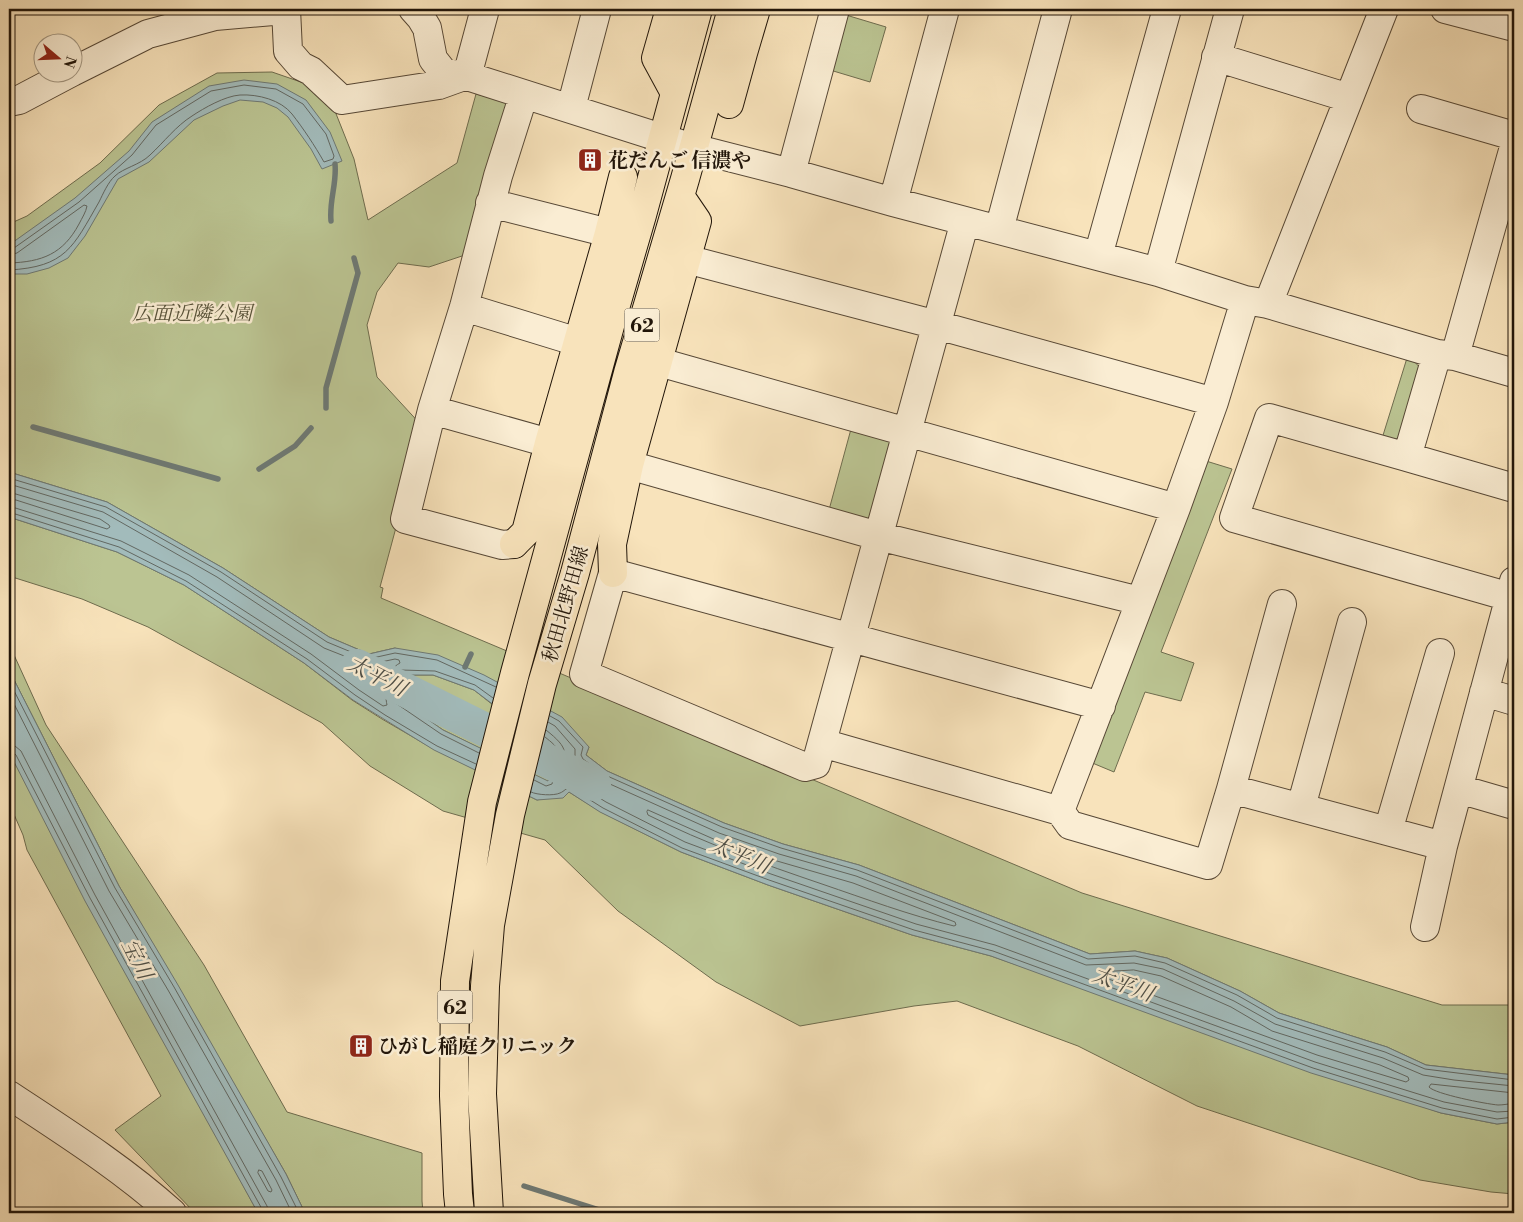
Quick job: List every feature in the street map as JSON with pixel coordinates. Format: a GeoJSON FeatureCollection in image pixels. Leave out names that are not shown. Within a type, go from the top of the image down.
{"type":"FeatureCollection","features":[{"type":"Feature","properties":{"kind":"main road"},"geometry":{"type":"LineString","coordinates":[[670,9],[656,58],[675,93]]}},
{"type":"Feature","properties":{"kind":"main road","name":"秋田北野田線"},"geometry":{"type":"LineString","coordinates":[[460,1213],[454,1096],[455,981],[482,802],[611,322],[698,9]]}},
{"type":"Feature","properties":{"kind":"main road","name":"秋田北野田線"},"geometry":{"type":"LineString","coordinates":[[489,1213],[482,1094],[485,986],[490,925],[510,815],[542,684],[732,9]]}},
{"type":"Feature","properties":{"kind":"main road"},"geometry":{"type":"LineString","coordinates":[[729,104],[756,9]]}},
{"type":"Feature","properties":{"kind":"main road"},"geometry":{"type":"LineString","coordinates":[[716,67],[744,53]]}},
{"type":"Feature","properties":{"kind":"main road"},"geometry":{"type":"LineString","coordinates":[[514,544],[526,532],[623,177]]}},
{"type":"Feature","properties":{"kind":"main road"},"geometry":{"type":"LineString","coordinates":[[613,573],[612,544],[629,465],[697,221],[680,196]]}},
{"type":"Feature","properties":{"kind":"main road"},"geometry":{"type":"LineString","coordinates":[[609,233],[642,215]]}},
{"type":"Feature","properties":{"kind":"street"},"geometry":{"type":"LineString","coordinates":[[82,67],[148,34],[206,12],[278,9],[288,51],[301,66],[311,71],[342,100],[439,85],[466,76]]}},
{"type":"Feature","properties":{"kind":"street"},"geometry":{"type":"LineString","coordinates":[[413,9],[427,28],[433,59],[444,73],[466,76],[693,148],[1158,272],[1256,302],[1514,373]]}},
{"type":"Feature","properties":{"kind":"street"},"geometry":{"type":"LineString","coordinates":[[466,76],[485,9]]}},
{"type":"Feature","properties":{"kind":"street"},"geometry":{"type":"LineString","coordinates":[[570,108],[597,9]]}},
{"type":"Feature","properties":{"kind":"street"},"geometry":{"type":"LineString","coordinates":[[790,173],[835,9]]}},
{"type":"Feature","properties":{"kind":"street"},"geometry":{"type":"LineString","coordinates":[[893,202],[945,9]]}},
{"type":"Feature","properties":{"kind":"street"},"geometry":{"type":"LineString","coordinates":[[999,230],[1058,9]]}},
{"type":"Feature","properties":{"kind":"street"},"geometry":{"type":"LineString","coordinates":[[1098,256],[1167,9]]}},
{"type":"Feature","properties":{"kind":"street"},"geometry":{"type":"LineString","coordinates":[[1158,272],[1230,9]]}},
{"type":"Feature","properties":{"kind":"street"},"geometry":{"type":"LineString","coordinates":[[1060,812],[1176,508],[1214,402],[1256,302],[1349,98],[1384,9]]}},
{"type":"Feature","properties":{"kind":"street"},"geometry":{"type":"LineString","coordinates":[[1453,10],[1514,27]]}},
{"type":"Feature","properties":{"kind":"street"},"geometry":{"type":"LineString","coordinates":[[1216,57],[1349,98]]}},
{"type":"Feature","properties":{"kind":"street"},"geometry":{"type":"LineString","coordinates":[[9,102],[19,100],[53,82]]}},
{"type":"Feature","properties":{"kind":"street"},"geometry":{"type":"LineString","coordinates":[[514,544],[502,545],[405,519],[432,410],[464,307],[490,203],[524,94]]}},
{"type":"Feature","properties":{"kind":"street"},"geometry":{"type":"LineString","coordinates":[[1421,110],[1514,136]]}},
{"type":"Feature","properties":{"kind":"street"},"geometry":{"type":"LineString","coordinates":[[1407,457],[1446,355],[1514,147]]}},
{"type":"Feature","properties":{"kind":"street"},"geometry":{"type":"LineString","coordinates":[[490,203],[609,233]]}},
{"type":"Feature","properties":{"kind":"street"},"geometry":{"type":"LineString","coordinates":[[965,221],[878,536],[851,638],[816,764],[805,767],[584,674],[613,573],[851,638],[1100,706]]}},
{"type":"Feature","properties":{"kind":"street"},"geometry":{"type":"LineString","coordinates":[[686,259],[937,325],[1214,402]]}},
{"type":"Feature","properties":{"kind":"street"},"geometry":{"type":"LineString","coordinates":[[464,307],[578,342]]}},
{"type":"Feature","properties":{"kind":"street"},"geometry":{"type":"LineString","coordinates":[[659,362],[1176,508]]}},
{"type":"Feature","properties":{"kind":"street"},"geometry":{"type":"LineString","coordinates":[[432,410],[549,443]]}},
{"type":"Feature","properties":{"kind":"street"},"geometry":{"type":"LineString","coordinates":[[1425,927],[1443,846],[1512,589],[1234,518],[1269,418],[1514,488]]}},
{"type":"Feature","properties":{"kind":"street"},"geometry":{"type":"LineString","coordinates":[[629,465],[878,536],[1140,601]]}},
{"type":"Feature","properties":{"kind":"street"},"geometry":{"type":"LineString","coordinates":[[822,743],[1060,812],[1070,825],[1208,864],[1231,789],[1282,604]]}},
{"type":"Feature","properties":{"kind":"street"},"geometry":{"type":"LineString","coordinates":[[1301,808],[1352,622]]}},
{"type":"Feature","properties":{"kind":"street"},"geometry":{"type":"LineString","coordinates":[[1388,831],[1440,653]]}},
{"type":"Feature","properties":{"kind":"street"},"geometry":{"type":"LineString","coordinates":[[1484,692],[1514,701]]}},
{"type":"Feature","properties":{"kind":"street"},"geometry":{"type":"LineString","coordinates":[[1231,789],[1443,846]]}},
{"type":"Feature","properties":{"kind":"street"},"geometry":{"type":"LineString","coordinates":[[1459,789],[1514,805]]}},
{"type":"Feature","properties":{"kind":"street"},"geometry":{"type":"LineString","coordinates":[[9,1095],[110,1163],[172,1213]]}},
{"type":"Feature","properties":{"kind":"green space"},"geometry":{"type":"Polygon","coordinates":[[[846,15],[886,27],[870,82],[830,70],[846,15]]]}},
{"type":"Feature","properties":{"kind":"green space","name":"広面近隣公園"},"geometry":{"type":"Polygon","coordinates":[[[272,72],[327,91],[354,159],[368,220],[457,163],[476,94],[517,105],[471,253],[429,267],[398,263],[377,292],[367,325],[377,377],[423,427],[380,587],[383,588],[381,598],[1082,893],[1442,1005],[1514,1005],[1514,1075],[1426,1065],[1387,1047],[1279,1013],[1240,991],[1167,958],[1135,951],[1090,954],[859,865],[783,844],[724,823],[607,771],[586,755],[589,747],[395,648],[369,654],[329,637],[223,568],[107,502],[9,472],[9,224],[27,216],[100,163],[159,105],[217,73],[272,72]]]}},
{"type":"Feature","properties":{"kind":"green space"},"geometry":{"type":"Polygon","coordinates":[[[1407,358],[1413,360],[1422,370],[1400,441],[1380,445],[1407,358]]]}},
{"type":"Feature","properties":{"kind":"green space"},"geometry":{"type":"Polygon","coordinates":[[[854,418],[907,432],[878,536],[826,521],[854,418]]]}},
{"type":"Feature","properties":{"kind":"green space"},"geometry":{"type":"Polygon","coordinates":[[[1206,461],[1232,469],[1161,652],[1194,663],[1181,701],[1145,692],[1114,772],[1090,762],[1206,461]]]}},
{"type":"Feature","properties":{"kind":"green space"},"geometry":{"type":"Polygon","coordinates":[[[9,517],[117,552],[184,585],[304,663],[352,700],[382,719],[430,747],[537,800],[569,792],[601,812],[681,852],[768,885],[912,935],[991,956],[1441,1113],[1497,1124],[1514,1122],[1514,1194],[1420,1180],[1197,1106],[1078,1046],[957,1001],[914,1006],[800,1026],[716,982],[618,911],[545,840],[443,811],[370,766],[322,723],[148,627],[82,599],[9,576],[9,517]]]}},
{"type":"Feature","properties":{"kind":"green space"},"geometry":{"type":"Polygon","coordinates":[[[9,644],[46,725],[204,965],[287,1112],[422,1153],[423,1213],[305,1213],[286,1174],[119,886],[9,670],[9,644]]]}},
{"type":"Feature","properties":{"kind":"green space"},"geometry":{"type":"Polygon","coordinates":[[[400,675],[433,675],[474,690],[555,754],[548,782],[443,730],[397,698],[400,675]]]}},
{"type":"Feature","properties":{"kind":"green space"},"geometry":{"type":"Polygon","coordinates":[[[9,752],[258,1213],[195,1213],[115,1130],[161,1096],[27,850],[23,835],[9,803],[9,752]]]}},
{"type":"Feature","properties":{"kind":"water"},"geometry":{"type":"Polygon","coordinates":[[[244,80],[277,84],[306,100],[330,132],[342,161],[322,169],[311,149],[288,117],[277,108],[263,102],[240,100],[194,120],[149,162],[118,179],[85,236],[68,258],[49,268],[27,274],[9,274],[9,245],[75,198],[129,151],[152,122],[209,86],[244,80]]]}},
{"type":"Feature","properties":{"kind":"water"},"geometry":{"type":"Polygon","coordinates":[[[9,472],[107,502],[223,568],[329,637],[369,654],[395,648],[438,655],[484,675],[562,717],[589,747],[586,755],[607,771],[724,823],[783,844],[859,865],[1090,954],[1135,951],[1167,958],[1240,991],[1279,1013],[1387,1047],[1426,1065],[1514,1075],[1514,1122],[1497,1124],[1441,1113],[1311,1073],[991,956],[912,935],[768,885],[681,852],[600,812],[569,792],[563,798],[537,800],[434,750],[353,700],[304,663],[184,585],[117,552],[9,517],[9,472]],[[401,675],[397,698],[443,730],[548,781],[555,754],[549,747],[474,690],[433,675],[401,675]]]}},
{"type":"Feature","properties":{"kind":"water","name":"宝川"},"geometry":{"type":"Polygon","coordinates":[[[9,670],[119,886],[286,1174],[305,1213],[258,1213],[85,901],[9,752],[9,670]]]}},
{"type":"Feature","properties":{"kind":"waterway"},"geometry":{"type":"LineString","coordinates":[[331,221],[335,164]]}},
{"type":"Feature","properties":{"kind":"waterway"},"geometry":{"type":"LineString","coordinates":[[326,408],[326,388],[358,273],[354,258]]}},
{"type":"Feature","properties":{"kind":"waterway"},"geometry":{"type":"LineString","coordinates":[[33,427],[218,479]]}},
{"type":"Feature","properties":{"kind":"waterway"},"geometry":{"type":"LineString","coordinates":[[259,469],[295,446],[311,428]]}},
{"type":"Feature","properties":{"kind":"waterway"},"geometry":{"type":"LineString","coordinates":[[465,667],[471,654]]}},
{"type":"Feature","properties":{"kind":"waterway","name":"太平川"},"geometry":{"type":"LineString","coordinates":[[357,666],[594,784]]}},
{"type":"Feature","properties":{"kind":"waterway"},"geometry":{"type":"LineString","coordinates":[[524,1186],[609,1213]]}},
{"type":"Feature","properties":{"kind":"place","name":"花だんご 信濃や"},"geometry":{"type":"Point","coordinates":[590,160]}},
{"type":"Feature","properties":{"kind":"place","name":"ひがし稲庭クリニック"},"geometry":{"type":"Point","coordinates":[361,1046]}}]}
